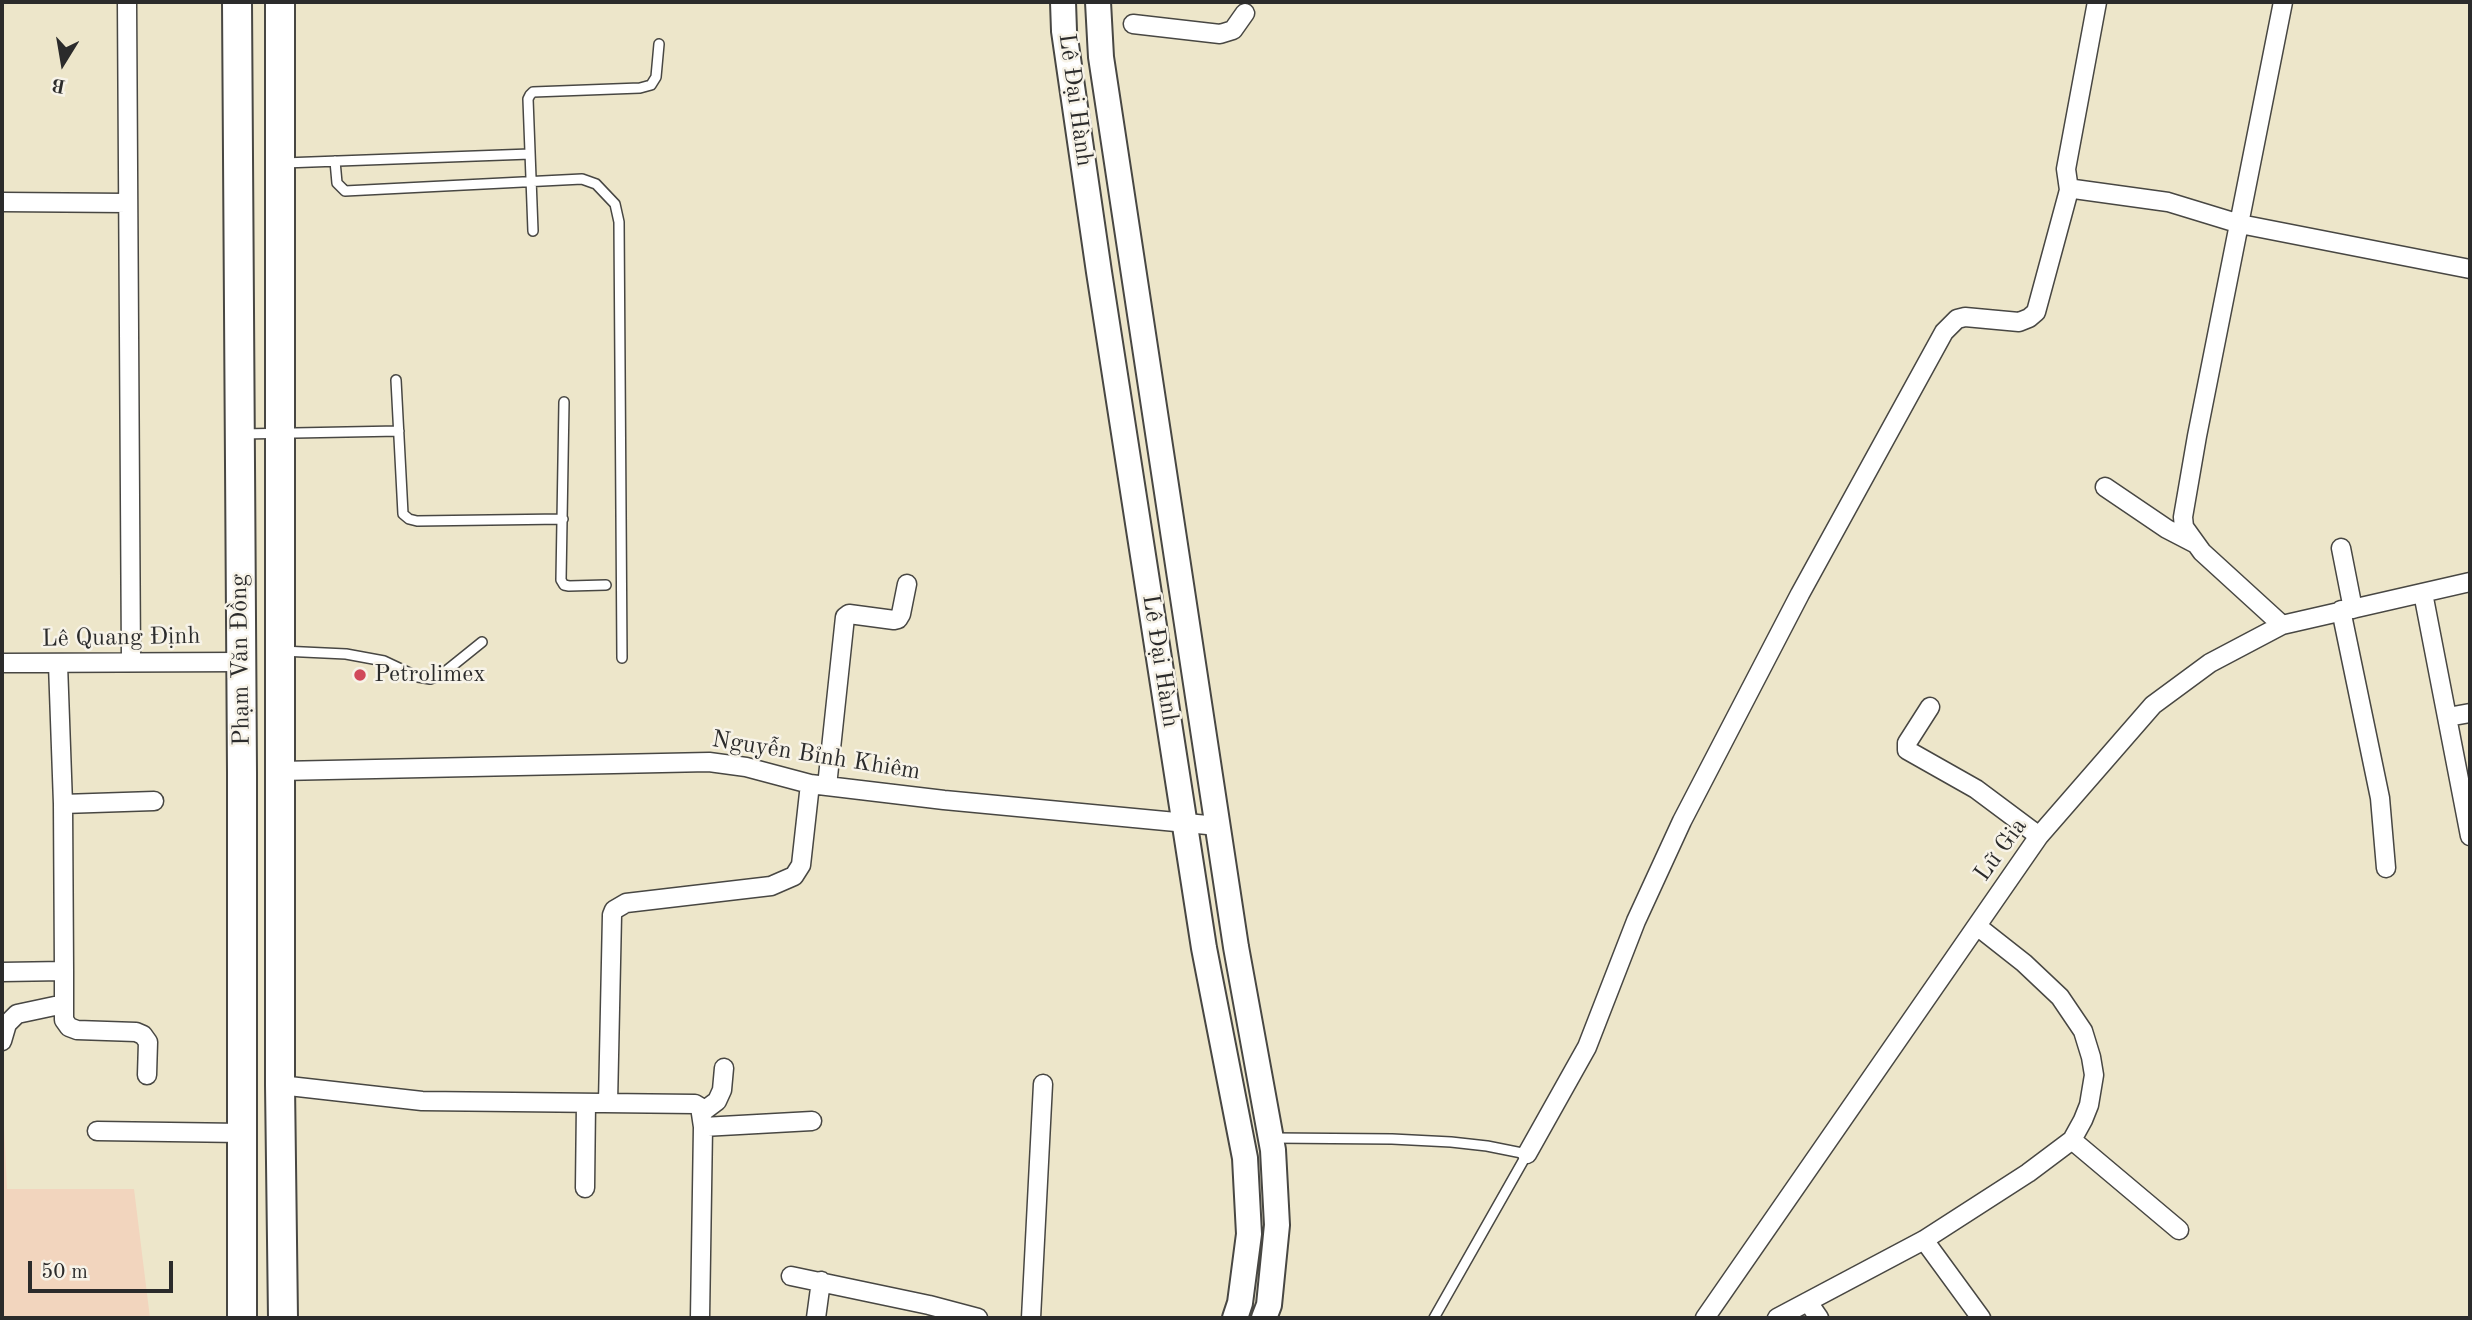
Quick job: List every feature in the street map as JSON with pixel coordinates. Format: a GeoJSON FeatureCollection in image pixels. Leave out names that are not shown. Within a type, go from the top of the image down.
{"type":"FeatureCollection","features":[{"type":"Feature","properties":{"kind":"main road","name":"Phạm Văn Đồng"},"geometry":{"type":"LineString","coordinates":[[237,2],[242,1318]]}},
{"type":"Feature","properties":{"kind":"main road","name":"Phạm Văn Đồng"},"geometry":{"type":"LineString","coordinates":[[280,2],[280,1085],[283,1318]]}},
{"type":"Feature","properties":{"kind":"main road","name":"Lê Đại Hành"},"geometry":{"type":"LineString","coordinates":[[1063,2],[1064,31],[1099,272],[1204,948],[1245,1157],[1249,1234],[1240,1303],[1235,1318]]}},
{"type":"Feature","properties":{"kind":"main road","name":"Lê Đại Hành"},"geometry":{"type":"LineString","coordinates":[[1098,2],[1101,57],[1236,947],[1271,1138],[1277,1224],[1269,1305],[1264,1318]]}},
{"type":"Feature","properties":{"kind":"street"},"geometry":{"type":"LineString","coordinates":[[127,2],[131,662]]}},
{"type":"Feature","properties":{"kind":"street"},"geometry":{"type":"LineString","coordinates":[[1527,1154],[1587,1047],[1636,921],[1682,821],[1800,594],[1944,332],[1957,319],[1965,317],[2019,322],[2036,313],[2069,190],[2066,169],[2097,2]]}},
{"type":"Feature","properties":{"kind":"street"},"geometry":{"type":"LineString","coordinates":[[2282,625],[2194,543],[2184,527],[2184,506],[2283,2]]}},
{"type":"Feature","properties":{"kind":"street"},"geometry":{"type":"LineString","coordinates":[[1133,24],[1220,34],[1233,30],[1245,13]]}},
{"type":"Feature","properties":{"kind":"street"},"geometry":{"type":"LineString","coordinates":[[2069,190],[2168,202],[2240,224],[2470,269]]}},
{"type":"Feature","properties":{"kind":"street"},"geometry":{"type":"LineString","coordinates":[[2,202],[127,203]]}},
{"type":"Feature","properties":{"kind":"street"},"geometry":{"type":"LineString","coordinates":[[2105,487],[2173,533],[2194,543]]}},
{"type":"Feature","properties":{"kind":"street"},"geometry":{"type":"LineString","coordinates":[[2341,548],[2347,610],[2380,798],[2386,868]]}},
{"type":"Feature","properties":{"kind":"street","name":"Lữ Gia"},"geometry":{"type":"LineString","coordinates":[[1705,1318],[2039,836],[2154,705],[2210,663],[2282,625],[2470,582]]}},
{"type":"Feature","properties":{"kind":"street"},"geometry":{"type":"LineString","coordinates":[[608,1103],[614,909],[626,903],[771,886],[794,876],[801,865],[818,785],[843,622],[849,614],[898,619],[907,584]]}},
{"type":"Feature","properties":{"kind":"street"},"geometry":{"type":"LineString","coordinates":[[2423,593],[2470,836]]}},
{"type":"Feature","properties":{"kind":"street","name":"Lê Quang Định"},"geometry":{"type":"LineString","coordinates":[[2,663],[241,662]]}},
{"type":"Feature","properties":{"kind":"street"},"geometry":{"type":"LineString","coordinates":[[58,664],[63,804],[64,1020],[69,1027],[77,1030],[136,1032],[143,1035],[148,1042],[147,1075]]}},
{"type":"Feature","properties":{"kind":"street"},"geometry":{"type":"LineString","coordinates":[[1930,707],[1907,743],[1907,751],[1976,789],[2039,836]]}},
{"type":"Feature","properties":{"kind":"street"},"geometry":{"type":"LineString","coordinates":[[2448,717],[2470,713]]}},
{"type":"Feature","properties":{"kind":"street","name":"Nguyễn Bỉnh Khiêm"},"geometry":{"type":"LineString","coordinates":[[280,771],[709,762],[746,767],[818,785],[1218,827]]}},
{"type":"Feature","properties":{"kind":"street"},"geometry":{"type":"LineString","coordinates":[[63,804],[154,801]]}},
{"type":"Feature","properties":{"kind":"street"},"geometry":{"type":"LineString","coordinates":[[1777,1318],[1924,1240],[2028,1173],[2072,1140],[2083,1120],[2094,1075],[2083,1031],[2060,997],[2024,963],[1977,926]]}},
{"type":"Feature","properties":{"kind":"street"},"geometry":{"type":"LineString","coordinates":[[2,972],[64,971]]}},
{"type":"Feature","properties":{"kind":"street"},"geometry":{"type":"LineString","coordinates":[[2,1041],[7,1024],[18,1014],[64,1004]]}},
{"type":"Feature","properties":{"kind":"street"},"geometry":{"type":"LineString","coordinates":[[702,1120],[722,1090],[724,1068]]}},
{"type":"Feature","properties":{"kind":"street"},"geometry":{"type":"LineString","coordinates":[[1031,1318],[1043,1084]]}},
{"type":"Feature","properties":{"kind":"street"},"geometry":{"type":"LineString","coordinates":[[280,1085],[403,1100],[688,1102],[700,1107],[700,1318]]}},
{"type":"Feature","properties":{"kind":"street"},"geometry":{"type":"LineString","coordinates":[[585,1188],[586,1103]]}},
{"type":"Feature","properties":{"kind":"street"},"geometry":{"type":"LineString","coordinates":[[702,1120],[812,1121]]}},
{"type":"Feature","properties":{"kind":"street"},"geometry":{"type":"LineString","coordinates":[[97,1131],[242,1133]]}},
{"type":"Feature","properties":{"kind":"street"},"geometry":{"type":"LineString","coordinates":[[2072,1140],[2179,1230]]}},
{"type":"Feature","properties":{"kind":"street"},"geometry":{"type":"LineString","coordinates":[[1924,1240],[1981,1318]]}},
{"type":"Feature","properties":{"kind":"street"},"geometry":{"type":"LineString","coordinates":[[790,1276],[821,1280],[978,1318]]}},
{"type":"Feature","properties":{"kind":"street"},"geometry":{"type":"LineString","coordinates":[[816,1318],[821,1280]]}},
{"type":"Feature","properties":{"kind":"street"},"geometry":{"type":"LineString","coordinates":[[1808,1302],[1819,1318]]}},
{"type":"Feature","properties":{"kind":"lane"},"geometry":{"type":"LineString","coordinates":[[533,231],[530,95],[533,92],[640,88],[651,85],[656,77],[659,44]]}},
{"type":"Feature","properties":{"kind":"lane"},"geometry":{"type":"LineString","coordinates":[[280,163],[530,154]]}},
{"type":"Feature","properties":{"kind":"lane"},"geometry":{"type":"LineString","coordinates":[[335,161],[337,183],[345,191],[582,179],[596,184],[615,204],[619,222],[622,658]]}},
{"type":"Feature","properties":{"kind":"lane"},"geometry":{"type":"LineString","coordinates":[[396,380],[403,514],[409,519],[417,522],[563,519]]}},
{"type":"Feature","properties":{"kind":"lane"},"geometry":{"type":"LineString","coordinates":[[564,402],[561,580],[564,585],[606,585]]}},
{"type":"Feature","properties":{"kind":"lane"},"geometry":{"type":"LineString","coordinates":[[240,434],[399,431]]}},
{"type":"Feature","properties":{"kind":"lane"},"geometry":{"type":"LineString","coordinates":[[280,651],[346,654],[384,661],[418,677],[430,679],[441,675],[482,642]]}},
{"type":"Feature","properties":{"kind":"lane"},"geometry":{"type":"LineString","coordinates":[[1271,1138],[1451,1142],[1527,1154],[1434,1318]]}},
{"type":"Feature","properties":{"kind":"shaded area"},"geometry":{"type":"Polygon","coordinates":[[[2,1126],[7,1189],[134,1189],[150,1318],[2,1318],[2,1126]]]}},
{"type":"Feature","properties":{"kind":"place","name":"Petrolimex"},"geometry":{"type":"Point","coordinates":[360,675]}}]}
